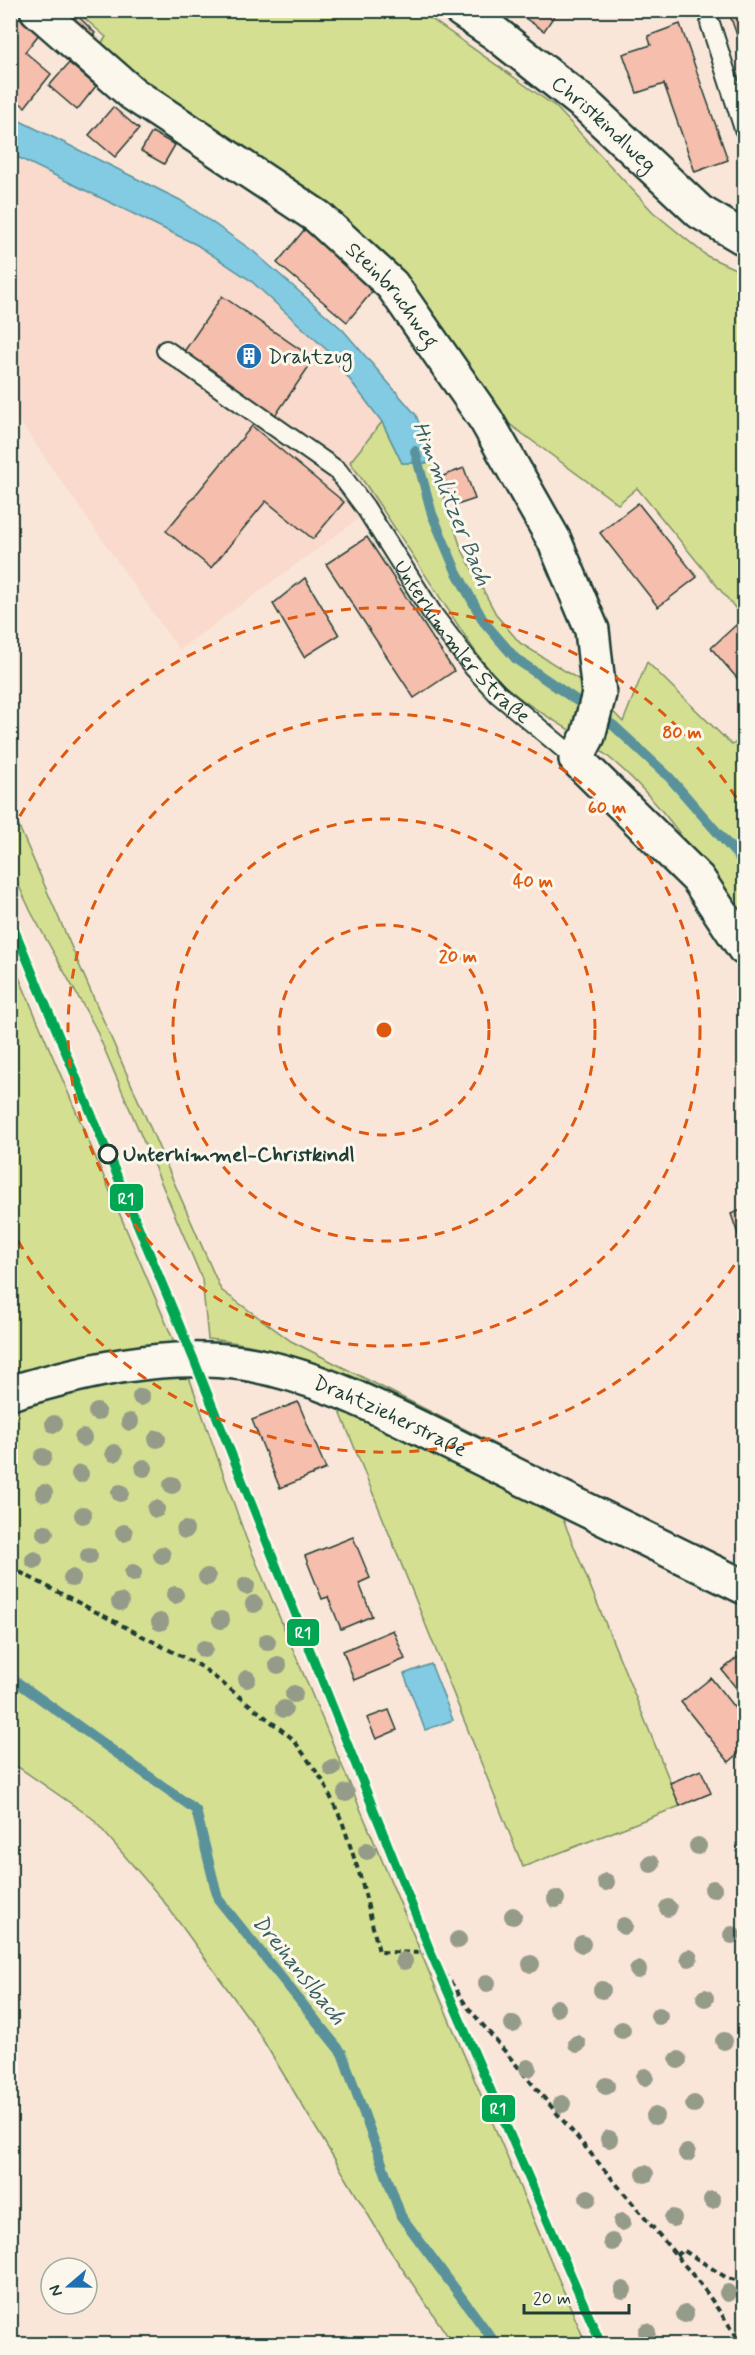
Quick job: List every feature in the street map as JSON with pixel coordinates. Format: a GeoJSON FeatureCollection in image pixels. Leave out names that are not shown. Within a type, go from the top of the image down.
{"type":"FeatureCollection","features":[{"type":"Feature","properties":{"kind":"street","name":"Steinbruchweg"},"geometry":{"type":"LineString","coordinates":[[37,10],[134,94],[318,217],[392,285],[486,420],[554,540],[592,630],[600,694],[582,747]]}},
{"type":"Feature","properties":{"kind":"street","name":"Christkindlweg"},"geometry":{"type":"LineString","coordinates":[[461,10],[495,33],[586,105],[700,212],[744,238]]}},
{"type":"Feature","properties":{"kind":"street","name":"Unterhimmler Straße"},"geometry":{"type":"LineString","coordinates":[[582,747],[698,879],[744,948]]}},
{"type":"Feature","properties":{"kind":"street","name":"Drahtzieherstraße"},"geometry":{"type":"LineString","coordinates":[[10,1393],[105,1368],[156,1360],[242,1363],[284,1371],[366,1402],[744,1587]]}},
{"type":"Feature","properties":{"kind":"lane"},"geometry":{"type":"LineString","coordinates":[[710,23],[744,129]]}},
{"type":"Feature","properties":{"kind":"lane","name":"Unterhimmler Straße"},"geometry":{"type":"LineString","coordinates":[[166,350],[338,471],[365,507],[434,616],[474,669],[498,694],[582,747]]}},
{"type":"Feature","properties":{"kind":"path"},"geometry":{"type":"LineString","coordinates":[[10,1567],[202,1667],[293,1740],[323,1781],[342,1821],[362,1882],[379,1952],[431,1953],[466,2006],[702,2286],[742,2344]]}},
{"type":"Feature","properties":{"kind":"path"},"geometry":{"type":"LineString","coordinates":[[676,2255],[683,2250],[727,2278],[744,2282]]}},
{"type":"Feature","properties":{"kind":"path"},"geometry":{"type":"LineString","coordinates":[[10,2333],[17,2344]]}},
{"type":"Feature","properties":{"kind":"shaded area"},"geometry":{"type":"Polygon","coordinates":[[[10,154],[197,245],[250,280],[328,351],[382,422],[350,462],[380,503],[179,650],[11,409],[10,154]]]}},
{"type":"Feature","properties":{"kind":"green space"},"geometry":{"type":"Polygon","coordinates":[[[76,11],[420,11],[556,107],[653,212],[707,256],[744,273],[744,619],[637,488],[618,504],[508,423],[398,275],[145,88],[101,44],[106,37],[76,11]]]}},
{"type":"Feature","properties":{"kind":"green space"},"geometry":{"type":"Polygon","coordinates":[[[382,422],[402,463],[433,463],[461,548],[497,616],[520,643],[586,684],[623,722],[647,662],[732,745],[744,737],[744,928],[682,836],[627,773],[606,755],[514,693],[493,674],[478,654],[350,462],[382,422]]]}},
{"type":"Feature","properties":{"kind":"green space"},"geometry":{"type":"Polygon","coordinates":[[[10,806],[221,1290],[291,1341],[506,1450],[398,1398],[324,1366],[286,1354],[208,1339],[202,1279],[95,1027],[31,912],[11,869],[10,806]]]}},
{"type":"Feature","properties":{"kind":"green space"},"geometry":{"type":"Polygon","coordinates":[[[10,956],[189,1377],[246,1538],[586,2344],[453,2344],[387,2246],[255,2027],[162,1899],[92,1818],[11,1762],[10,956]]]}},
{"type":"Feature","properties":{"kind":"green space"},"geometry":{"type":"Polygon","coordinates":[[[339,1409],[560,1512],[680,1806],[523,1867],[339,1409]]]}},
{"type":"Feature","properties":{"kind":"water"},"geometry":{"type":"Polygon","coordinates":[[[10,116],[180,200],[253,251],[343,330],[416,415],[433,463],[402,463],[382,422],[328,351],[250,280],[197,245],[11,154],[10,116]]]}},
{"type":"Feature","properties":{"kind":"water"},"geometry":{"type":"Polygon","coordinates":[[[431,1664],[453,1720],[425,1730],[404,1674],[431,1664]]]}},
{"type":"Feature","properties":{"kind":"building"},"geometry":{"type":"Polygon","coordinates":[[[10,10],[20,10],[43,29],[25,52],[51,74],[25,107],[10,95],[10,10]]]}},
{"type":"Feature","properties":{"kind":"building"},"geometry":{"type":"Polygon","coordinates":[[[513,10],[558,10],[544,31],[513,10]]]}},
{"type":"Feature","properties":{"kind":"building"},"geometry":{"type":"Polygon","coordinates":[[[728,10],[744,10],[744,55],[728,10]]]}},
{"type":"Feature","properties":{"kind":"building"},"geometry":{"type":"Polygon","coordinates":[[[76,14],[95,33],[85,44],[64,26],[76,14]]]}},
{"type":"Feature","properties":{"kind":"building"},"geometry":{"type":"Polygon","coordinates":[[[680,24],[728,160],[695,172],[664,84],[637,93],[623,54],[651,45],[648,36],[680,24]]]}},
{"type":"Feature","properties":{"kind":"building"},"geometry":{"type":"Polygon","coordinates":[[[69,63],[96,86],[77,110],[49,86],[69,63]]]}},
{"type":"Feature","properties":{"kind":"building"},"geometry":{"type":"Polygon","coordinates":[[[113,107],[139,129],[115,157],[89,135],[113,107]]]}},
{"type":"Feature","properties":{"kind":"building"},"geometry":{"type":"Polygon","coordinates":[[[152,132],[175,145],[164,164],[141,151],[152,132]]]}},
{"type":"Feature","properties":{"kind":"building"},"geometry":{"type":"Polygon","coordinates":[[[309,224],[380,282],[347,322],[277,263],[309,224]]]}},
{"type":"Feature","properties":{"kind":"building","name":"Drahtzug"},"geometry":{"type":"Polygon","coordinates":[[[222,296],[314,359],[275,416],[183,353],[222,296]]]}},
{"type":"Feature","properties":{"kind":"building"},"geometry":{"type":"Polygon","coordinates":[[[252,426],[344,502],[313,539],[266,501],[211,568],[166,531],[252,426]]]}},
{"type":"Feature","properties":{"kind":"building"},"geometry":{"type":"Polygon","coordinates":[[[464,468],[475,499],[454,506],[443,476],[464,468]]]}},
{"type":"Feature","properties":{"kind":"building"},"geometry":{"type":"Polygon","coordinates":[[[638,503],[697,577],[658,607],[600,533],[638,503]]]}},
{"type":"Feature","properties":{"kind":"building"},"geometry":{"type":"Polygon","coordinates":[[[367,537],[454,671],[414,698],[326,564],[367,537]]]}},
{"type":"Feature","properties":{"kind":"building"},"geometry":{"type":"Polygon","coordinates":[[[305,578],[339,635],[304,657],[273,604],[305,578]]]}},
{"type":"Feature","properties":{"kind":"building"},"geometry":{"type":"Polygon","coordinates":[[[736,625],[744,635],[743,685],[711,648],[736,625]]]}},
{"type":"Feature","properties":{"kind":"building"},"geometry":{"type":"Polygon","coordinates":[[[744,1209],[744,1252],[731,1214],[744,1209]]]}},
{"type":"Feature","properties":{"kind":"building"},"geometry":{"type":"Polygon","coordinates":[[[298,1402],[326,1469],[280,1488],[252,1420],[298,1402]]]}},
{"type":"Feature","properties":{"kind":"building"},"geometry":{"type":"Polygon","coordinates":[[[353,1537],[370,1578],[359,1583],[372,1616],[341,1629],[328,1597],[322,1599],[305,1556],[353,1537]]]}},
{"type":"Feature","properties":{"kind":"building"},"geometry":{"type":"Polygon","coordinates":[[[393,1630],[405,1659],[354,1680],[343,1651],[393,1630]]]}},
{"type":"Feature","properties":{"kind":"building"},"geometry":{"type":"Polygon","coordinates":[[[744,1652],[744,1698],[722,1670],[744,1652]]]}},
{"type":"Feature","properties":{"kind":"building"},"geometry":{"type":"Polygon","coordinates":[[[711,1678],[744,1720],[744,1749],[729,1762],[681,1702],[711,1678]]]}},
{"type":"Feature","properties":{"kind":"building"},"geometry":{"type":"Polygon","coordinates":[[[389,1710],[397,1730],[376,1739],[367,1718],[389,1710]]]}},
{"type":"Feature","properties":{"kind":"building"},"geometry":{"type":"Polygon","coordinates":[[[701,1770],[711,1793],[680,1806],[670,1783],[701,1770]]]}},
{"type":"Feature","properties":{"kind":"waterway","name":"Himmlitzer Bach"},"geometry":{"type":"LineString","coordinates":[[415,451],[432,514],[456,571],[484,622],[516,659],[614,726],[669,777],[744,863]]}},
{"type":"Feature","properties":{"kind":"waterway","name":"Dreihanslbach"},"geometry":{"type":"LineString","coordinates":[[10,1677],[196,1810],[218,1899],[342,2053],[401,2216],[496,2344]]}},
{"type":"Feature","properties":{"kind":"transit line","name":"R1"},"geometry":{"type":"LineString","coordinates":[[10,919],[194,1360],[431,1953],[601,2344]]}},
{"type":"Feature","properties":{"kind":"place","name":"Drahtzug"},"geometry":{"type":"Point","coordinates":[249,356]}},
{"type":"Feature","properties":{"kind":"place","name":"Unterhimmel-Christkindl"},"geometry":{"type":"Point","coordinates":[108,1154]}}]}
